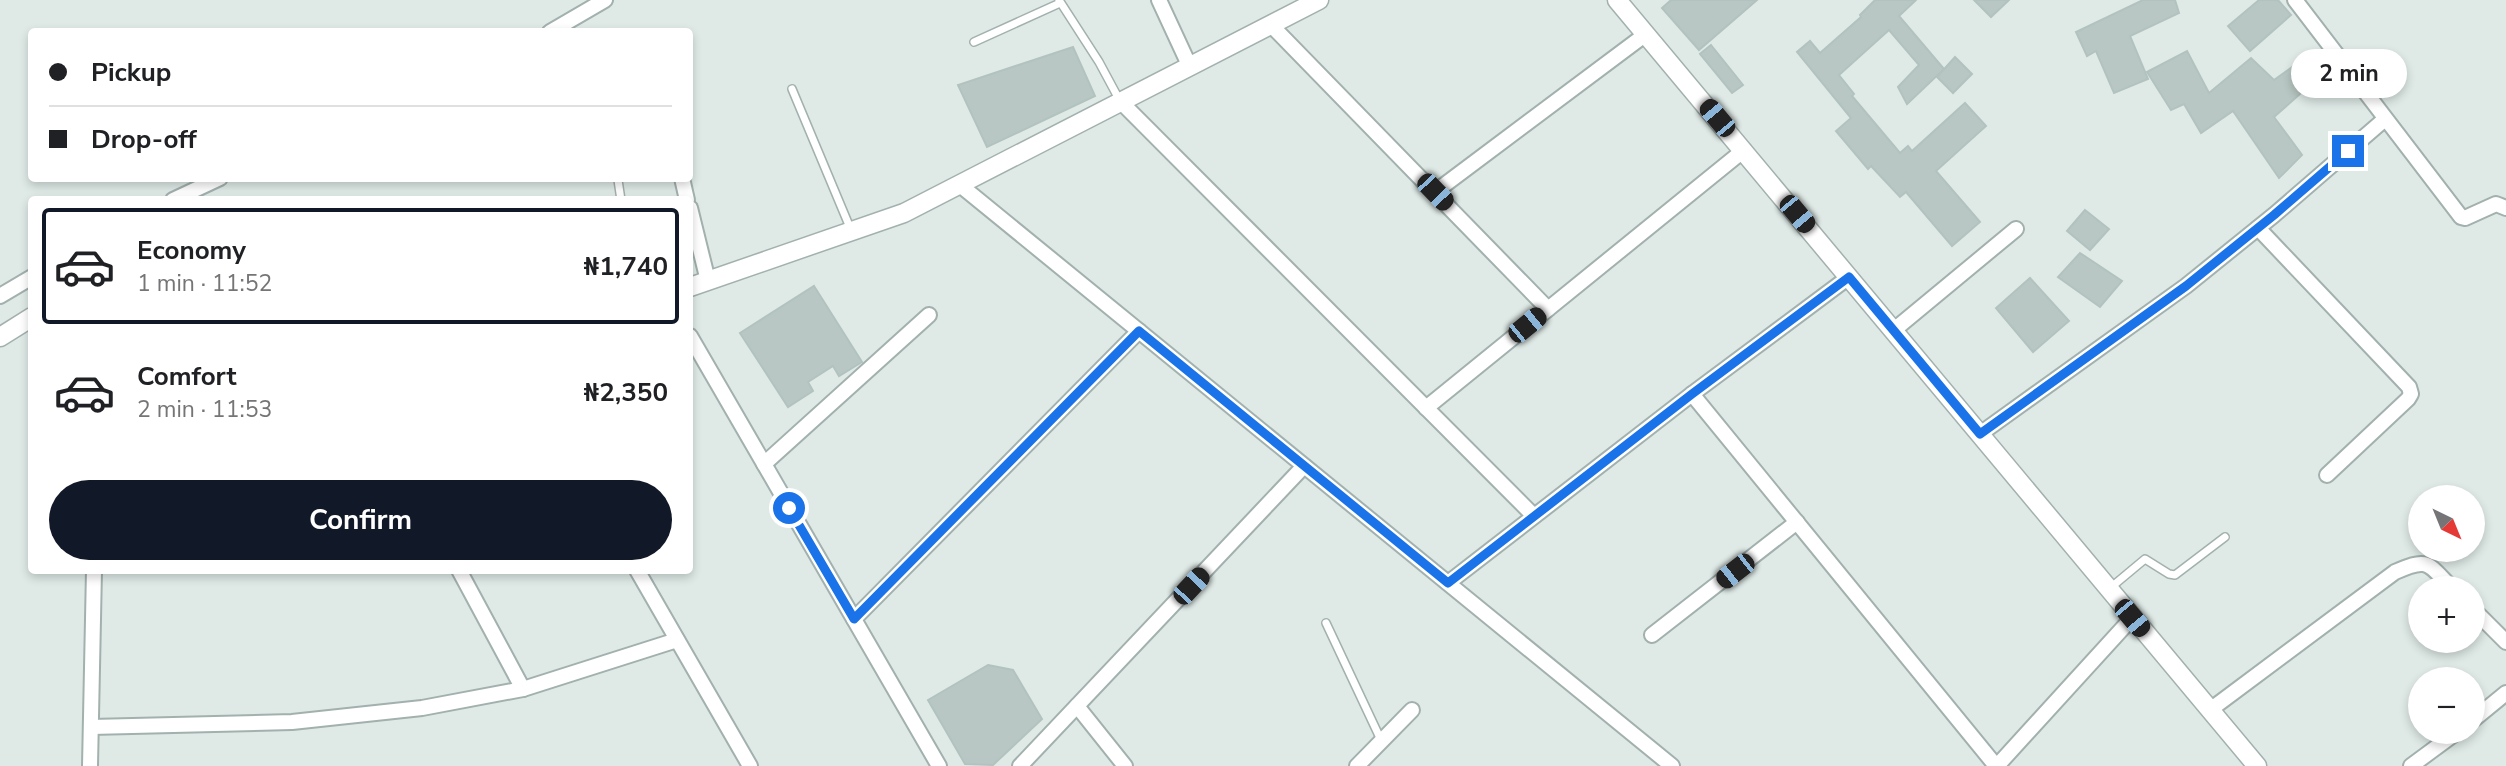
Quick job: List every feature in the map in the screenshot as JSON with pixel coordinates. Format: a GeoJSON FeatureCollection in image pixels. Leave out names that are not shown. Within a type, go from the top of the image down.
{"type":"FeatureCollection","features":[{"type":"Feature","properties":{"kind":"street"},"geometry":{"type":"LineString","coordinates":[[555,28],[580,6],[605,0]]}},
{"type":"Feature","properties":{"kind":"street"},"geometry":{"type":"LineString","coordinates":[[1159,0],[1190,66]]}},
{"type":"Feature","properties":{"kind":"street"},"geometry":{"type":"LineString","coordinates":[[693,286],[904,213],[1319,0]]}},
{"type":"Feature","properties":{"kind":"street"},"geometry":{"type":"LineString","coordinates":[[1617,0],[2257,766]]}},
{"type":"Feature","properties":{"kind":"street"},"geometry":{"type":"LineString","coordinates":[[2295,0],[2460,218],[2496,204],[2506,208]]}},
{"type":"Feature","properties":{"kind":"street"},"geometry":{"type":"LineString","coordinates":[[1271,25],[1548,309]]}},
{"type":"Feature","properties":{"kind":"street"},"geometry":{"type":"LineString","coordinates":[[1435,192],[1646,34]]}},
{"type":"Feature","properties":{"kind":"street"},"geometry":{"type":"LineString","coordinates":[[1121,102],[1534,516]]}},
{"type":"Feature","properties":{"kind":"street"},"geometry":{"type":"LineString","coordinates":[[1980,434],[2186,286],[2385,119]]}},
{"type":"Feature","properties":{"kind":"street"},"geometry":{"type":"LineString","coordinates":[[1426,408],[1744,150]]}},
{"type":"Feature","properties":{"kind":"street"},"geometry":{"type":"LineString","coordinates":[[182,196],[211,182]]}},
{"type":"Feature","properties":{"kind":"street"},"geometry":{"type":"LineString","coordinates":[[960,185],[1672,766]]}},
{"type":"Feature","properties":{"kind":"street"},"geometry":{"type":"LineString","coordinates":[[693,220],[708,281]]}},
{"type":"Feature","properties":{"kind":"street"},"geometry":{"type":"LineString","coordinates":[[2258,228],[2409,387],[2411,394],[2328,475]]}},
{"type":"Feature","properties":{"kind":"street"},"geometry":{"type":"LineString","coordinates":[[1894,330],[2016,229]]}},
{"type":"Feature","properties":{"kind":"street"},"geometry":{"type":"LineString","coordinates":[[1448,583],[1692,394],[1849,277]]}},
{"type":"Feature","properties":{"kind":"street"},"geometry":{"type":"LineString","coordinates":[[0,296],[28,279]]}},
{"type":"Feature","properties":{"kind":"street"},"geometry":{"type":"LineString","coordinates":[[764,464],[929,315]]}},
{"type":"Feature","properties":{"kind":"street"},"geometry":{"type":"LineString","coordinates":[[0,337],[28,320]]}},
{"type":"Feature","properties":{"kind":"street"},"geometry":{"type":"LineString","coordinates":[[854,619],[1139,331]]}},
{"type":"Feature","properties":{"kind":"street"},"geometry":{"type":"LineString","coordinates":[[693,341],[939,766]]}},
{"type":"Feature","properties":{"kind":"street"},"geometry":{"type":"LineString","coordinates":[[1692,394],[1997,766],[2132,618]]}},
{"type":"Feature","properties":{"kind":"street"},"geometry":{"type":"LineString","coordinates":[[1020,766],[1304,466]]}},
{"type":"Feature","properties":{"kind":"street"},"geometry":{"type":"LineString","coordinates":[[1652,635],[1797,522]]}},
{"type":"Feature","properties":{"kind":"street"},"geometry":{"type":"LineString","coordinates":[[2210,710],[2395,572],[2418,562],[2428,564],[2440,576]]}},
{"type":"Feature","properties":{"kind":"street"},"geometry":{"type":"LineString","coordinates":[[90,766],[94,574]]}},
{"type":"Feature","properties":{"kind":"street"},"geometry":{"type":"LineString","coordinates":[[461,574],[523,690]]}},
{"type":"Feature","properties":{"kind":"street"},"geometry":{"type":"LineString","coordinates":[[640,574],[750,766]]}},
{"type":"Feature","properties":{"kind":"street"},"geometry":{"type":"LineString","coordinates":[[2485,621],[2506,642]]}},
{"type":"Feature","properties":{"kind":"street"},"geometry":{"type":"LineString","coordinates":[[91,727],[292,722],[422,708],[523,690],[677,640]]}},
{"type":"Feature","properties":{"kind":"street"},"geometry":{"type":"LineString","coordinates":[[2485,710],[2506,693]]}},
{"type":"Feature","properties":{"kind":"street"},"geometry":{"type":"LineString","coordinates":[[1077,706],[1125,766]]}},
{"type":"Feature","properties":{"kind":"street"},"geometry":{"type":"LineString","coordinates":[[1357,766],[1412,710]]}},
{"type":"Feature","properties":{"kind":"street"},"geometry":{"type":"LineString","coordinates":[[2411,766],[2441,744]]}},
{"type":"Feature","properties":{"kind":"lane"},"geometry":{"type":"LineString","coordinates":[[974,42],[1059,2],[1099,62],[1121,102]]}},
{"type":"Feature","properties":{"kind":"lane"},"geometry":{"type":"LineString","coordinates":[[792,89],[851,232]]}},
{"type":"Feature","properties":{"kind":"lane"},"geometry":{"type":"LineString","coordinates":[[2109,590],[2145,559],[2175,575],[2225,537]]}},
{"type":"Feature","properties":{"kind":"lane"},"geometry":{"type":"LineString","coordinates":[[1326,623],[1381,741]]}},
{"type":"Feature","properties":{"kind":"building"},"geometry":{"type":"Polygon","coordinates":[[[1671,0],[1757,0],[1699,50],[1662,8],[1671,0]]]}},
{"type":"Feature","properties":{"kind":"building"},"geometry":{"type":"Polygon","coordinates":[[[1875,0],[1916,0],[1899,16],[1944,69],[1907,104],[1898,87],[1919,65],[1889,30],[1839,75],[1854,94],[1852,96],[1900,153],[1908,146],[1912,151],[1965,103],[1986,126],[1936,171],[1980,222],[1952,246],[1906,192],[1900,197],[1871,166],[1868,169],[1836,131],[1851,118],[1797,52],[1810,41],[1820,53],[1861,17],[1875,0]]]}},
{"type":"Feature","properties":{"kind":"building"},"geometry":{"type":"Polygon","coordinates":[[[1974,0],[2009,0],[1991,17],[1974,0]]]}},
{"type":"Feature","properties":{"kind":"building"},"geometry":{"type":"Polygon","coordinates":[[[2143,0],[2175,0],[2179,13],[2130,36],[2148,79],[2114,93],[2096,51],[2087,56],[2076,32],[2143,0]]]}},
{"type":"Feature","properties":{"kind":"building"},"geometry":{"type":"Polygon","coordinates":[[[2259,0],[2278,0],[2291,15],[2250,51],[2228,26],[2259,0]]]}},
{"type":"Feature","properties":{"kind":"building"},"geometry":{"type":"Polygon","coordinates":[[[1711,45],[1743,85],[1732,93],[1700,54],[1711,45]]]}},
{"type":"Feature","properties":{"kind":"building"},"geometry":{"type":"Polygon","coordinates":[[[1073,47],[1095,96],[987,147],[958,85],[1073,47]]]}},
{"type":"Feature","properties":{"kind":"building"},"geometry":{"type":"Polygon","coordinates":[[[2187,51],[2209,93],[2251,58],[2274,80],[2306,57],[2319,77],[2274,117],[2302,155],[2279,178],[2233,111],[2201,133],[2184,104],[2171,110],[2147,72],[2187,51]]]}},
{"type":"Feature","properties":{"kind":"building"},"geometry":{"type":"Polygon","coordinates":[[[1955,57],[1972,74],[1953,93],[1937,77],[1955,57]]]}},
{"type":"Feature","properties":{"kind":"building"},"geometry":{"type":"Polygon","coordinates":[[[2085,210],[2109,229],[2090,250],[2067,231],[2085,210]]]}},
{"type":"Feature","properties":{"kind":"building"},"geometry":{"type":"Polygon","coordinates":[[[2080,253],[2122,281],[2100,307],[2058,277],[2080,253]]]}},
{"type":"Feature","properties":{"kind":"building"},"geometry":{"type":"Polygon","coordinates":[[[2030,278],[2069,321],[2033,352],[1996,308],[2030,278]]]}},
{"type":"Feature","properties":{"kind":"building"},"geometry":{"type":"Polygon","coordinates":[[[814,286],[862,362],[839,376],[833,366],[808,382],[813,391],[788,407],[740,333],[814,286]]]}},
{"type":"Feature","properties":{"kind":"building"},"geometry":{"type":"Polygon","coordinates":[[[988,665],[1013,670],[1042,719],[993,765],[965,764],[928,700],[988,665]]]}},
{"type":"Feature","properties":{"kind":"route"},"geometry":{"type":"LineString","coordinates":[[789,508],[854,619],[1139,331],[1448,583],[1692,394],[1849,277],[1980,434],[2186,286],[2348,151]]}}]}
